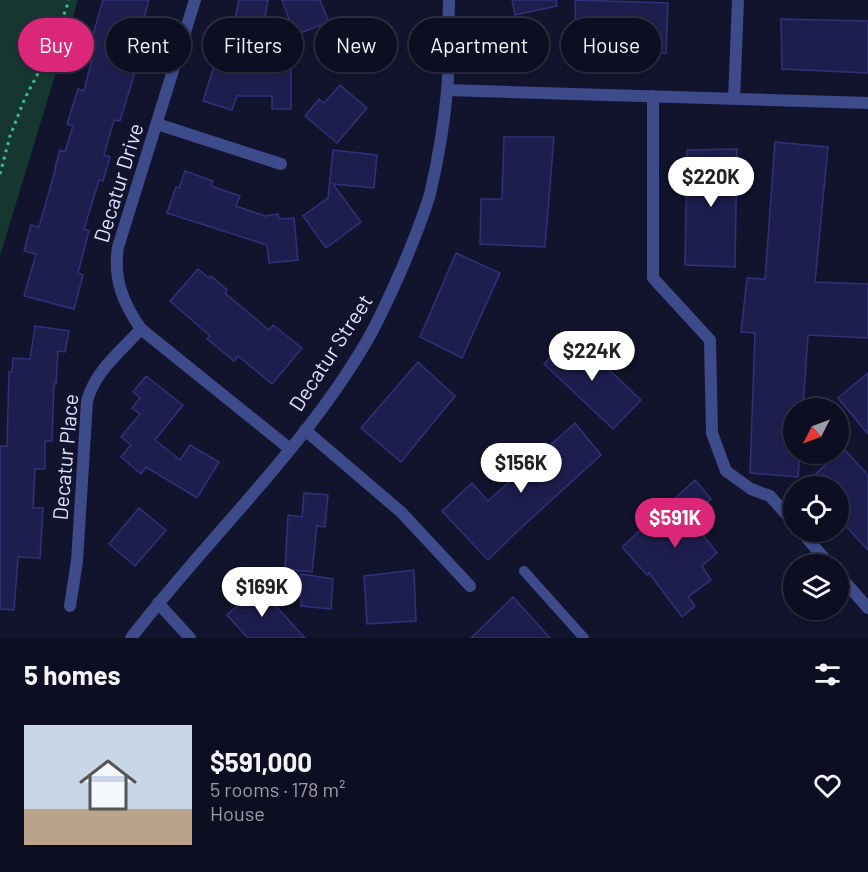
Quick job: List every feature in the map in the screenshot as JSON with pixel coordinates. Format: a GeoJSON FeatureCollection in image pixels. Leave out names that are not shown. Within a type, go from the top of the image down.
{"type":"FeatureCollection","features":[{"type":"Feature","properties":{"kind":"street","name":"Decatur Drive"},"geometry":{"type":"LineString","coordinates":[[195,0],[118,247],[117,274],[123,299],[141,329],[290,449]]}},
{"type":"Feature","properties":{"kind":"street","name":"Decatur Street"},"geometry":{"type":"LineString","coordinates":[[131,638],[158,603],[290,449],[333,393],[367,340],[394,287],[416,235],[437,160],[447,90],[449,0]]}},
{"type":"Feature","properties":{"kind":"street"},"geometry":{"type":"LineString","coordinates":[[734,99],[738,0]]}},
{"type":"Feature","properties":{"kind":"street"},"geometry":{"type":"LineString","coordinates":[[447,90],[868,104]]}},
{"type":"Feature","properties":{"kind":"street"},"geometry":{"type":"LineString","coordinates":[[653,96],[653,278],[710,340],[712,433],[726,471],[751,489],[770,496],[783,511]]}},
{"type":"Feature","properties":{"kind":"street"},"geometry":{"type":"LineString","coordinates":[[156,124],[281,164]]}},
{"type":"Feature","properties":{"kind":"street","name":"Decatur Place"},"geometry":{"type":"LineString","coordinates":[[70,606],[77,561],[87,400],[96,379],[141,329]]}},
{"type":"Feature","properties":{"kind":"street"},"geometry":{"type":"LineString","coordinates":[[305,430],[401,512],[470,586]]}},
{"type":"Feature","properties":{"kind":"street"},"geometry":{"type":"LineString","coordinates":[[811,542],[821,554]]}},
{"type":"Feature","properties":{"kind":"street"},"geometry":{"type":"LineString","coordinates":[[849,586],[868,608]]}},
{"type":"Feature","properties":{"kind":"street"},"geometry":{"type":"LineString","coordinates":[[158,603],[190,638]]}},
{"type":"Feature","properties":{"kind":"lane"},"geometry":{"type":"LineString","coordinates":[[524,571],[584,638]]}},
{"type":"Feature","properties":{"kind":"path"},"geometry":{"type":"LineString","coordinates":[[0,174],[10,136],[25,98],[55,40],[69,0]]}},
{"type":"Feature","properties":{"kind":"green space"},"geometry":{"type":"Polygon","coordinates":[[[0,0],[78,0],[73,18],[18,18],[18,72],[56,72],[0,256],[0,0]]]}},
{"type":"Feature","properties":{"kind":"building"},"geometry":{"type":"Polygon","coordinates":[[[103,0],[149,0],[144,18],[106,18],[106,72],[135,72],[120,121],[114,120],[104,155],[110,157],[103,181],[99,180],[84,229],[89,231],[78,273],[83,275],[74,309],[24,296],[36,254],[24,251],[31,225],[39,227],[60,150],[65,152],[73,126],[67,124],[78,89],[84,91],[89,72],[94,72],[96,43],[94,43],[94,32],[103,0]]]}},
{"type":"Feature","properties":{"kind":"building"},"geometry":{"type":"Polygon","coordinates":[[[239,0],[268,0],[265,18],[235,18],[239,0]]]}},
{"type":"Feature","properties":{"kind":"building"},"geometry":{"type":"Polygon","coordinates":[[[282,0],[320,0],[327,18],[315,18],[315,27],[303,32],[303,18],[289,18],[282,0]]]}},
{"type":"Feature","properties":{"kind":"building"},"geometry":{"type":"Polygon","coordinates":[[[512,0],[556,0],[557,6],[515,15],[512,0]]]}},
{"type":"Feature","properties":{"kind":"building"},"geometry":{"type":"Polygon","coordinates":[[[575,0],[668,3],[666,53],[661,53],[661,18],[575,18],[575,0]]]}},
{"type":"Feature","properties":{"kind":"building"},"geometry":{"type":"Polygon","coordinates":[[[781,19],[868,21],[868,73],[782,69],[781,19]]]}},
{"type":"Feature","properties":{"kind":"building"},"geometry":{"type":"Polygon","coordinates":[[[212,72],[291,72],[291,109],[272,109],[272,96],[237,96],[232,110],[203,101],[212,72]]]}},
{"type":"Feature","properties":{"kind":"building"},"geometry":{"type":"Polygon","coordinates":[[[340,85],[367,108],[337,143],[305,116],[319,99],[324,103],[340,85]]]}},
{"type":"Feature","properties":{"kind":"building"},"geometry":{"type":"Polygon","coordinates":[[[504,137],[554,137],[545,247],[480,244],[481,199],[502,199],[504,137]]]}},
{"type":"Feature","properties":{"kind":"building"},"geometry":{"type":"Polygon","coordinates":[[[775,142],[828,147],[815,282],[868,284],[868,338],[808,335],[804,398],[783,398],[783,464],[799,464],[798,476],[750,473],[755,333],[741,332],[747,278],[765,279],[775,142]]]}},
{"type":"Feature","properties":{"kind":"building"},"geometry":{"type":"Polygon","coordinates":[[[737,149],[735,267],[685,265],[687,150],[737,149]]]}},
{"type":"Feature","properties":{"kind":"building"},"geometry":{"type":"Polygon","coordinates":[[[333,150],[377,155],[374,188],[333,184],[361,222],[326,248],[303,216],[328,198],[333,150]]]}},
{"type":"Feature","properties":{"kind":"building"},"geometry":{"type":"Polygon","coordinates":[[[185,171],[213,181],[211,186],[240,196],[236,206],[265,216],[278,214],[279,219],[294,218],[298,260],[269,263],[267,245],[167,213],[176,187],[179,188],[185,171]]]}},
{"type":"Feature","properties":{"kind":"building"},"geometry":{"type":"Polygon","coordinates":[[[456,253],[500,273],[462,358],[420,337],[456,253]]]}},
{"type":"Feature","properties":{"kind":"building"},"geometry":{"type":"Polygon","coordinates":[[[198,269],[209,278],[211,276],[227,290],[225,293],[269,330],[273,325],[302,348],[272,384],[238,356],[234,361],[207,339],[210,336],[170,301],[198,269]]]}},
{"type":"Feature","properties":{"kind":"building"},"geometry":{"type":"Polygon","coordinates":[[[35,326],[69,331],[65,352],[58,351],[52,441],[45,441],[45,469],[35,469],[33,508],[43,508],[40,558],[18,557],[14,610],[0,609],[0,446],[7,446],[9,372],[12,372],[13,358],[30,359],[35,326]]]}},
{"type":"Feature","properties":{"kind":"building"},"geometry":{"type":"Polygon","coordinates":[[[572,334],[641,400],[613,429],[544,364],[572,334]]]}},
{"type":"Feature","properties":{"kind":"building"},"geometry":{"type":"Polygon","coordinates":[[[418,362],[455,396],[401,462],[361,428],[418,362]]]}},
{"type":"Feature","properties":{"kind":"building"},"geometry":{"type":"Polygon","coordinates":[[[868,373],[868,434],[849,411],[849,398],[838,398],[868,373]]]}},
{"type":"Feature","properties":{"kind":"building"},"geometry":{"type":"Polygon","coordinates":[[[146,376],[183,405],[155,440],[180,460],[190,445],[219,462],[197,498],[146,467],[141,474],[121,457],[131,445],[121,437],[140,414],[132,408],[140,398],[133,392],[146,376]]]}},
{"type":"Feature","properties":{"kind":"building"},"geometry":{"type":"Polygon","coordinates":[[[575,423],[601,455],[488,560],[442,511],[472,483],[488,501],[575,423]]]}},
{"type":"Feature","properties":{"kind":"building"},"geometry":{"type":"Polygon","coordinates":[[[849,454],[868,475],[868,550],[849,530],[849,476],[814,476],[826,464],[849,464],[849,454]]]}},
{"type":"Feature","properties":{"kind":"building"},"geometry":{"type":"Polygon","coordinates":[[[695,480],[711,499],[690,518],[717,553],[702,566],[711,580],[688,597],[695,606],[682,617],[649,573],[647,575],[622,547],[695,480]]]}},
{"type":"Feature","properties":{"kind":"building"},"geometry":{"type":"Polygon","coordinates":[[[304,493],[328,495],[325,527],[317,526],[312,572],[285,569],[288,515],[302,517],[304,493]]]}},
{"type":"Feature","properties":{"kind":"building"},"geometry":{"type":"Polygon","coordinates":[[[139,508],[166,530],[135,566],[109,544],[139,508]]]}},
{"type":"Feature","properties":{"kind":"building"},"geometry":{"type":"Polygon","coordinates":[[[414,570],[416,621],[367,624],[364,576],[414,570]]]}},
{"type":"Feature","properties":{"kind":"building"},"geometry":{"type":"Polygon","coordinates":[[[301,574],[333,579],[331,609],[301,606],[301,574]]]}},
{"type":"Feature","properties":{"kind":"building"},"geometry":{"type":"Polygon","coordinates":[[[258,586],[305,638],[248,638],[227,615],[258,586]]]}},
{"type":"Feature","properties":{"kind":"building"},"geometry":{"type":"Polygon","coordinates":[[[513,597],[550,638],[471,638],[513,597]]]}}]}
